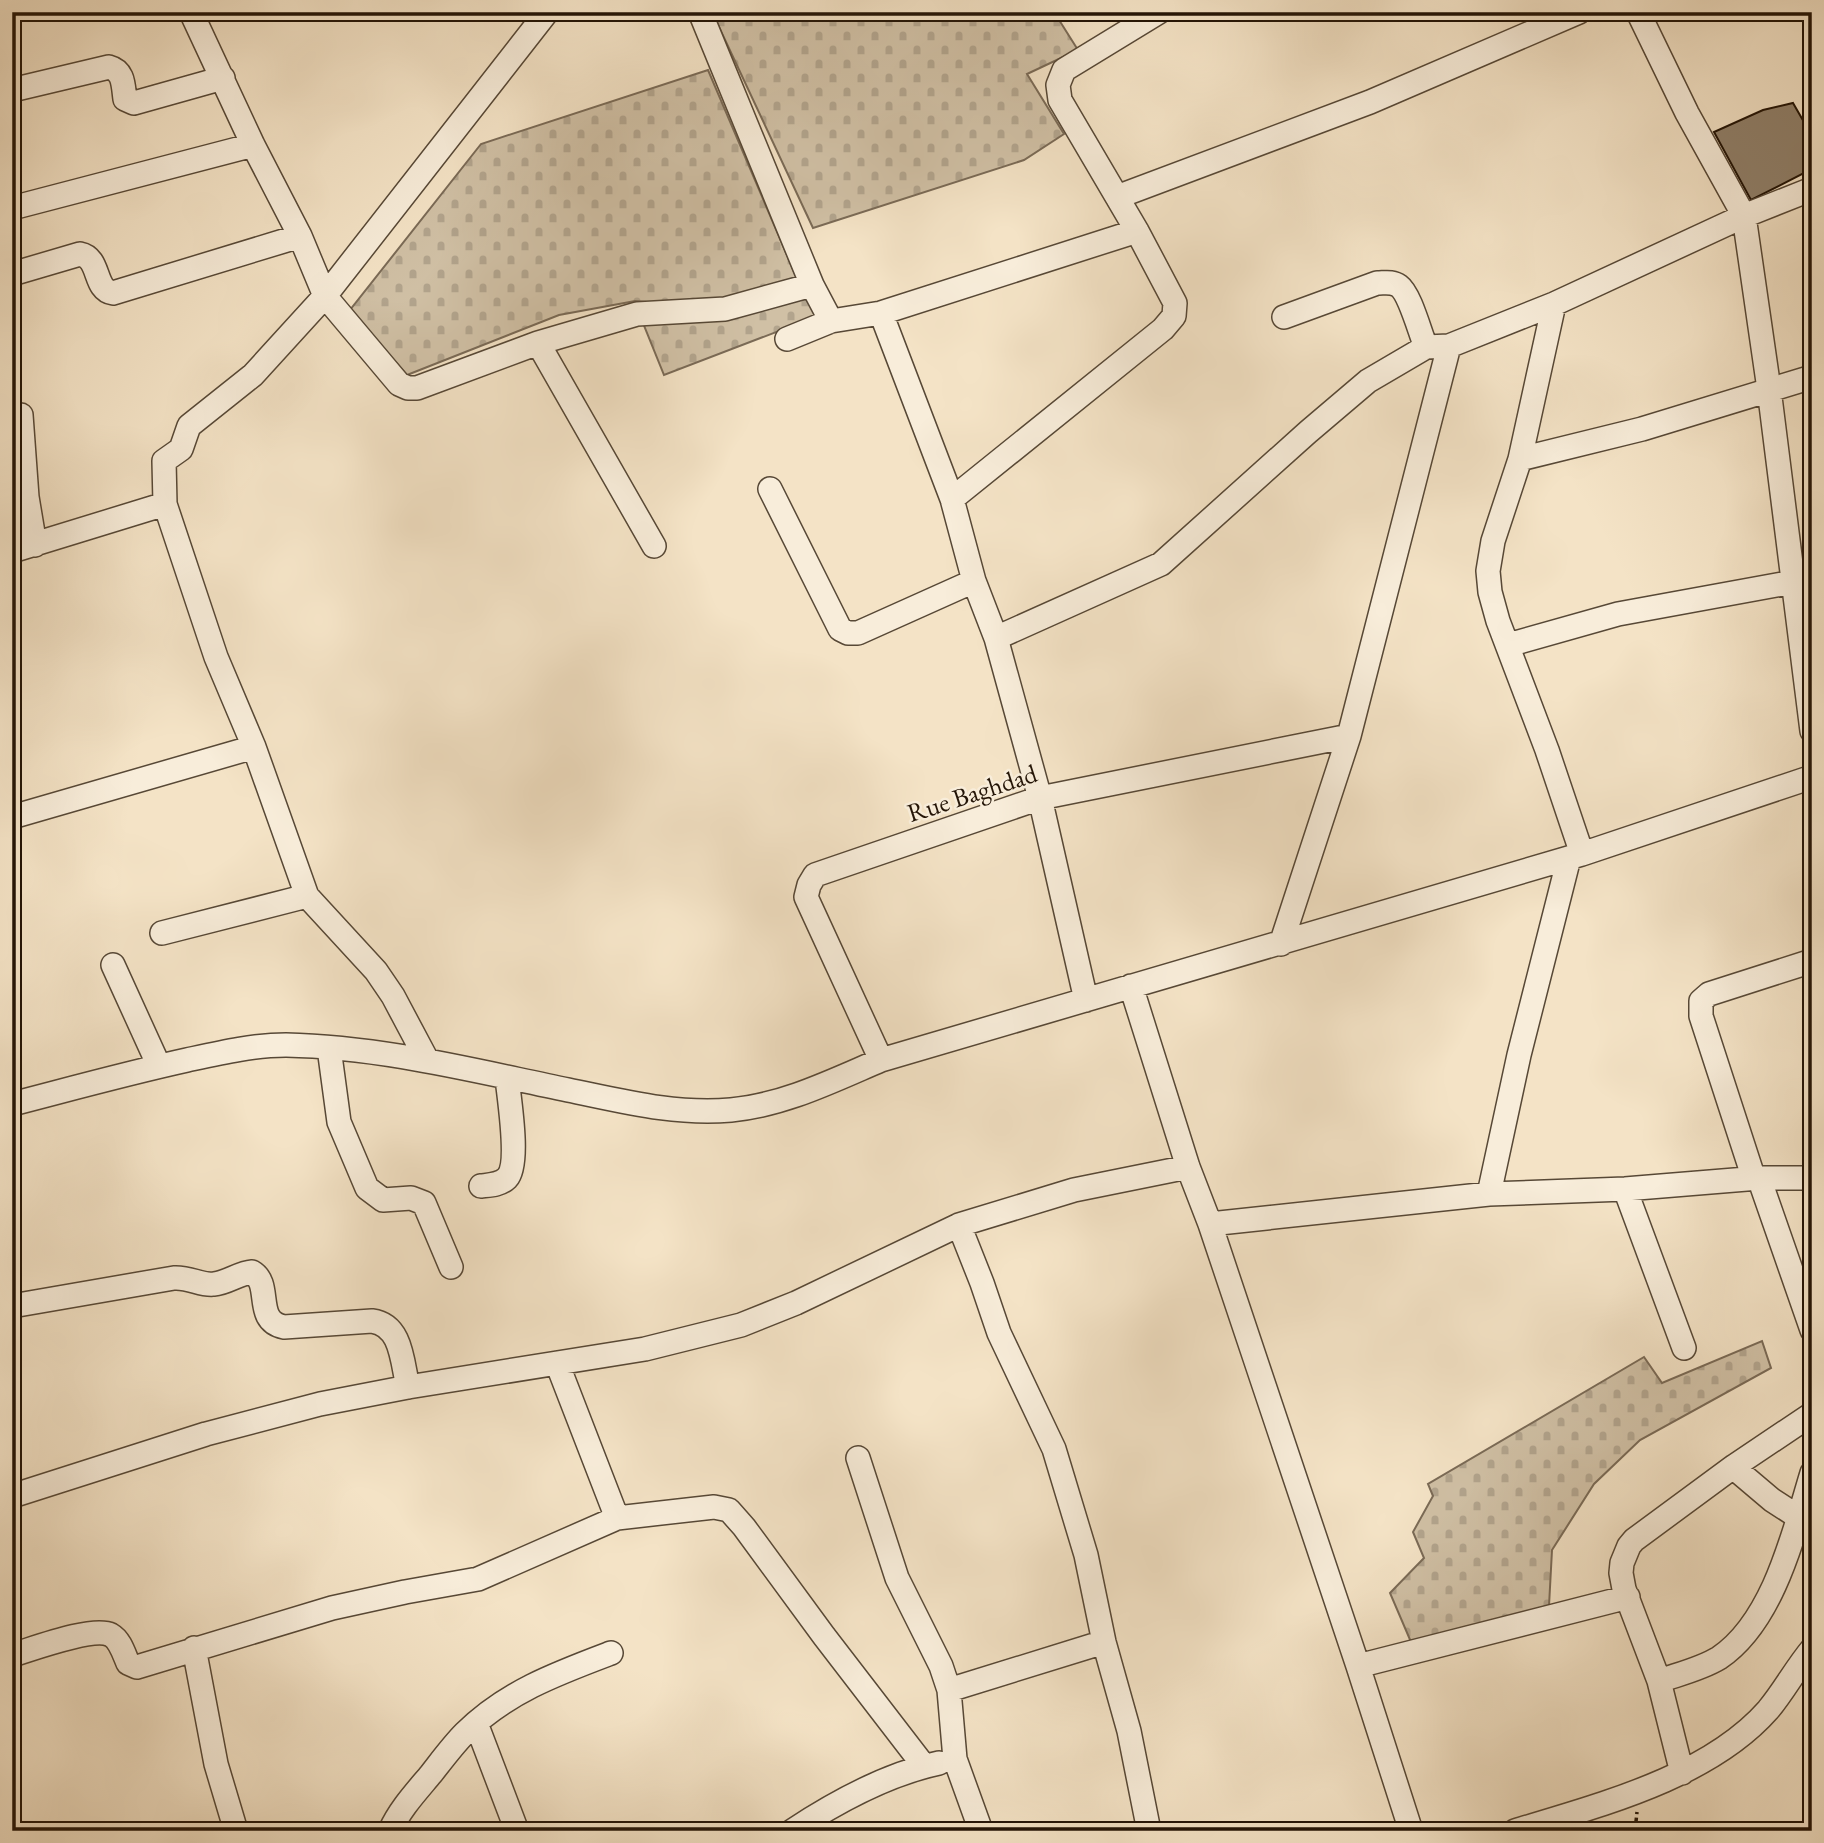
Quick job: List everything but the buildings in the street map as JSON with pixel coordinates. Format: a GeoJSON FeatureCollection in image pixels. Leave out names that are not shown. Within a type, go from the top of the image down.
{"type":"FeatureCollection","features":[{"type":"Feature","properties":{"kind":"street"},"geometry":{"type":"LineString","coordinates":[[191,12],[253,145],[300,236],[324,296],[398,384],[417,388],[538,344],[637,314],[725,309],[812,285]]}},
{"type":"Feature","properties":{"kind":"street"},"geometry":{"type":"LineString","coordinates":[[427,1060],[393,996],[376,971],[307,896],[254,747],[216,657],[165,504],[164,461],[181,449],[189,426],[253,375],[324,296],[547,12]]}},
{"type":"Feature","properties":{"kind":"street"},"geometry":{"type":"LineString","coordinates":[[700,12],[812,285],[831,321]]}},
{"type":"Feature","properties":{"kind":"street"},"geometry":{"type":"LineString","coordinates":[[952,499],[1163,329],[1174,316],[1175,303],[1137,231],[1060,100],[1058,85],[1064,70],[1159,12]]}},
{"type":"Feature","properties":{"kind":"street"},"geometry":{"type":"LineString","coordinates":[[1117,197],[1370,102],[1579,12]]}},
{"type":"Feature","properties":{"kind":"street"},"geometry":{"type":"LineString","coordinates":[[1639,12],[1687,113],[1744,216],[1769,388],[1812,731]]}},
{"type":"Feature","properties":{"kind":"street"},"geometry":{"type":"LineString","coordinates":[[12,90],[109,67],[117,69],[125,99],[134,103],[223,78]]}},
{"type":"Feature","properties":{"kind":"street"},"geometry":{"type":"LineString","coordinates":[[12,208],[253,145]]}},
{"type":"Feature","properties":{"kind":"street"},"geometry":{"type":"LineString","coordinates":[[996,638],[1161,564],[1368,381],[1426,347],[1449,346],[1554,304],[1744,216],[1812,189]]}},
{"type":"Feature","properties":{"kind":"street"},"geometry":{"type":"LineString","coordinates":[[788,338],[831,321],[881,313],[1137,231]]}},
{"type":"Feature","properties":{"kind":"street"},"geometry":{"type":"LineString","coordinates":[[12,274],[80,254],[92,260],[103,289],[107,293],[113,293],[300,236]]}},
{"type":"Feature","properties":{"kind":"street"},"geometry":{"type":"LineString","coordinates":[[1284,317],[1388,282],[1398,285],[1405,293],[1426,347]]}},
{"type":"Feature","properties":{"kind":"street"},"geometry":{"type":"LineString","coordinates":[[1489,1194],[1518,1055],[1576,856],[1547,750],[1494,609],[1488,571],[1493,541],[1520,459],[1554,304]]}},
{"type":"Feature","properties":{"kind":"street"},"geometry":{"type":"LineString","coordinates":[[881,313],[952,499],[974,580],[996,638],[1040,798],[1086,1000]]}},
{"type":"Feature","properties":{"kind":"street"},"geometry":{"type":"LineString","coordinates":[[538,344],[654,547]]}},
{"type":"Feature","properties":{"kind":"street"},"geometry":{"type":"LineString","coordinates":[[1281,944],[1349,736],[1449,346]]}},
{"type":"Feature","properties":{"kind":"street"},"geometry":{"type":"LineString","coordinates":[[1520,459],[1642,429],[1812,377]]}},
{"type":"Feature","properties":{"kind":"street"},"geometry":{"type":"LineString","coordinates":[[21,415],[27,498],[35,545]]}},
{"type":"Feature","properties":{"kind":"street"},"geometry":{"type":"LineString","coordinates":[[770,489],[840,628],[848,633],[858,633],[974,580]]}},
{"type":"Feature","properties":{"kind":"street"},"geometry":{"type":"LineString","coordinates":[[12,551],[165,504]]}},
{"type":"Feature","properties":{"kind":"street"},"geometry":{"type":"LineString","coordinates":[[1508,645],[1618,614],[1793,582]]}},
{"type":"Feature","properties":{"kind":"street","name":"Rue Baghdad"},"geometry":{"type":"LineString","coordinates":[[881,1060],[806,897],[815,875],[1040,798],[1349,736]]}},
{"type":"Feature","properties":{"kind":"street"},"geometry":{"type":"LineString","coordinates":[[12,817],[254,747]]}},
{"type":"Feature","properties":{"kind":"street"},"geometry":{"type":"LineString","coordinates":[[12,1104],[230,1050],[284,1045],[427,1060],[674,1111],[730,1110],[769,1104],[814,1089],[881,1060],[1576,856],[1812,777]]}},
{"type":"Feature","properties":{"kind":"street"},"geometry":{"type":"LineString","coordinates":[[162,933],[307,896]]}},
{"type":"Feature","properties":{"kind":"street"},"geometry":{"type":"LineString","coordinates":[[1812,961],[1710,994],[1701,1001],[1700,1016],[1812,1330]]}},
{"type":"Feature","properties":{"kind":"street"},"geometry":{"type":"LineString","coordinates":[[113,965],[159,1066]]}},
{"type":"Feature","properties":{"kind":"street"},"geometry":{"type":"LineString","coordinates":[[1131,986],[1188,1167],[1210,1224],[1359,1666],[1411,1831]]}},
{"type":"Feature","properties":{"kind":"street"},"geometry":{"type":"LineString","coordinates":[[329,1048],[340,1122],[367,1188],[383,1200],[411,1198],[424,1203],[451,1267]]}},
{"type":"Feature","properties":{"kind":"street"},"geometry":{"type":"LineString","coordinates":[[481,1186],[499,1183],[512,1171],[507,1078]]}},
{"type":"Feature","properties":{"kind":"street"},"geometry":{"type":"LineString","coordinates":[[12,1496],[206,1434],[320,1404],[645,1349],[741,1325],[796,1303],[959,1225],[1074,1190],[1188,1167]]}},
{"type":"Feature","properties":{"kind":"street"},"geometry":{"type":"LineString","coordinates":[[1210,1224],[1489,1194],[1625,1188],[1756,1178],[1812,1178]]}},
{"type":"Feature","properties":{"kind":"street"},"geometry":{"type":"LineString","coordinates":[[1625,1188],[1685,1348]]}},
{"type":"Feature","properties":{"kind":"street"},"geometry":{"type":"LineString","coordinates":[[959,1225],[999,1333],[1054,1449],[1086,1555],[1104,1642],[1129,1731],[1149,1831]]}},
{"type":"Feature","properties":{"kind":"street"},"geometry":{"type":"LineString","coordinates":[[12,1306],[174,1278],[217,1284],[252,1272],[258,1277],[268,1317],[276,1325],[284,1327],[372,1321],[385,1325],[395,1333],[408,1387]]}},
{"type":"Feature","properties":{"kind":"street"},"geometry":{"type":"LineString","coordinates":[[557,1363],[617,1518]]}},
{"type":"Feature","properties":{"kind":"street"},"geometry":{"type":"LineString","coordinates":[[1682,1773],[1659,1681],[1621,1573],[1622,1563],[1629,1545],[1733,1467],[1812,1414]]}},
{"type":"Feature","properties":{"kind":"street"},"geometry":{"type":"LineString","coordinates":[[858,1458],[897,1578],[941,1666],[949,1690],[955,1759],[981,1831]]}},
{"type":"Feature","properties":{"kind":"street"},"geometry":{"type":"LineString","coordinates":[[1733,1467],[1805,1522]]}},
{"type":"Feature","properties":{"kind":"street"},"geometry":{"type":"LineString","coordinates":[[1659,1681],[1716,1660],[1742,1638],[1775,1584],[1805,1522],[1812,1473]]}},
{"type":"Feature","properties":{"kind":"street"},"geometry":{"type":"LineString","coordinates":[[12,1655],[94,1633],[111,1635],[117,1640],[128,1663],[134,1667],[332,1608],[478,1579],[617,1518],[714,1507],[729,1510],[924,1766]]}},
{"type":"Feature","properties":{"kind":"street"},"geometry":{"type":"LineString","coordinates":[[1359,1666],[1628,1597]]}},
{"type":"Feature","properties":{"kind":"street"},"geometry":{"type":"LineString","coordinates":[[949,1690],[1104,1642]]}},
{"type":"Feature","properties":{"kind":"street"},"geometry":{"type":"LineString","coordinates":[[194,1648],[216,1764],[236,1831]]}},
{"type":"Feature","properties":{"kind":"street"},"geometry":{"type":"LineString","coordinates":[[1515,1831],[1641,1790],[1682,1773],[1726,1746],[1750,1727],[1768,1709],[1812,1649]]}},
{"type":"Feature","properties":{"kind":"street"},"geometry":{"type":"LineString","coordinates":[[390,1831],[404,1806],[476,1723],[501,1703],[539,1680],[611,1653]]}},
{"type":"Feature","properties":{"kind":"street"},"geometry":{"type":"LineString","coordinates":[[476,1723],[517,1831]]}},
{"type":"Feature","properties":{"kind":"street"},"geometry":{"type":"LineString","coordinates":[[792,1831],[818,1823],[862,1791],[924,1766],[955,1759]]}},
{"type":"Feature","properties":{"kind":"green space"},"geometry":{"type":"Polygon","coordinates":[[[712,12],[1054,12],[1078,50],[1027,74],[1064,134],[1024,160],[813,228],[712,12]]]}},
{"type":"Feature","properties":{"kind":"green space"},"geometry":{"type":"Polygon","coordinates":[[[708,70],[798,281],[707,307],[635,301],[559,315],[407,375],[350,310],[481,144],[708,70]]]}},
{"type":"Feature","properties":{"kind":"green space"},"geometry":{"type":"Polygon","coordinates":[[[806,299],[818,316],[664,375],[643,323],[806,299]]]}},
{"type":"Feature","properties":{"kind":"green space"},"geometry":{"type":"Polygon","coordinates":[[[1762,1341],[1771,1368],[1640,1440],[1594,1484],[1552,1550],[1549,1606],[1411,1642],[1390,1593],[1424,1558],[1413,1532],[1433,1496],[1428,1484],[1644,1357],[1662,1383],[1762,1341]]]}}]}
